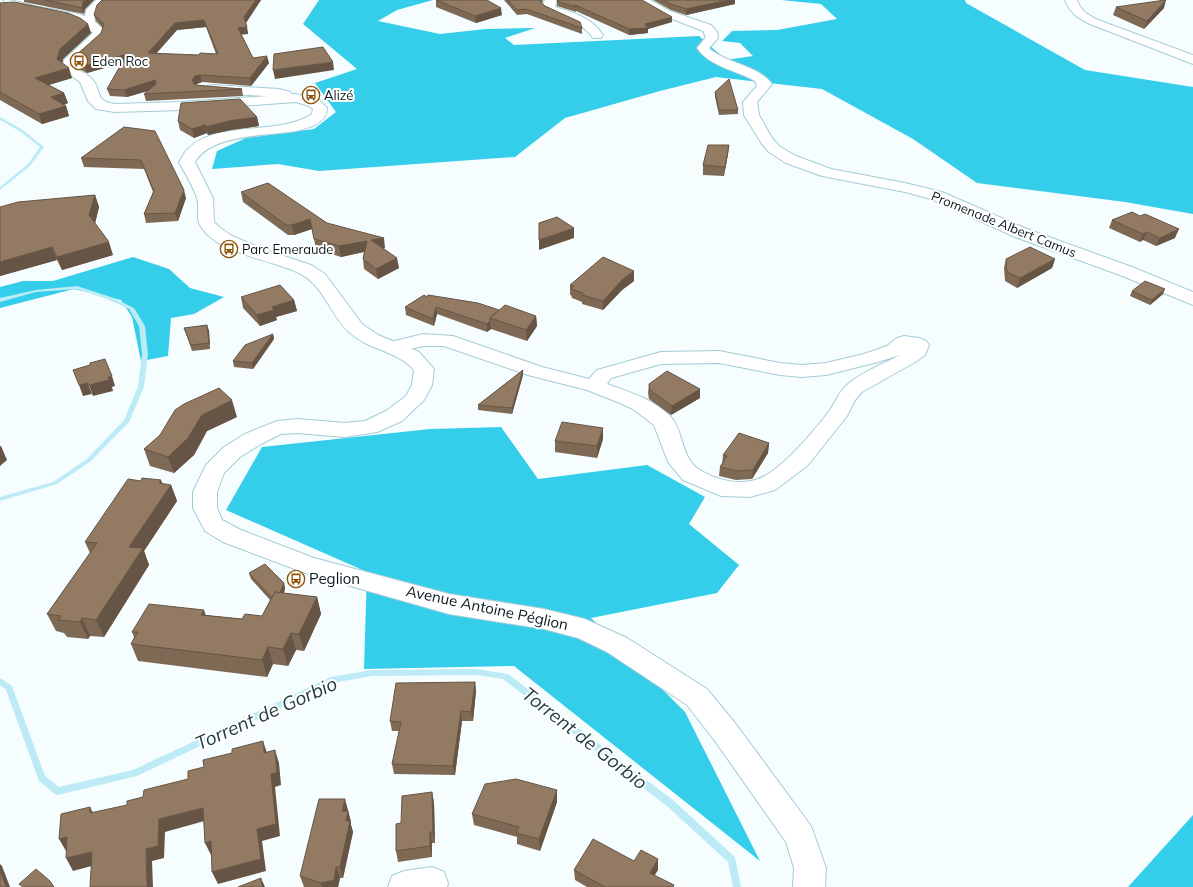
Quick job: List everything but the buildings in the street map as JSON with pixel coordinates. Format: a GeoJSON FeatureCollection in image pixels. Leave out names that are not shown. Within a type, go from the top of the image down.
{"type":"FeatureCollection","features":[{"type":"Feature","properties":{"kind":"street"},"geometry":{"type":"LineString","coordinates":[[9,0],[31,10],[74,16],[86,20],[92,17],[92,10],[103,0]]}},
{"type":"Feature","properties":{"kind":"street"},"geometry":{"type":"LineString","coordinates":[[551,0],[548,6],[551,9],[578,19],[596,31],[597,36]]}},
{"type":"Feature","properties":{"kind":"street","name":"Promenade Albert Camus"},"geometry":{"type":"LineString","coordinates":[[641,0],[666,13],[707,28],[711,32],[712,38],[703,48],[705,52],[713,58],[760,78],[765,84],[764,88],[752,100],[749,105],[750,110],[764,136],[774,148],[796,162],[850,179],[923,192],[946,199],[1021,233],[1127,272],[1193,299]]}},
{"type":"Feature","properties":{"kind":"street"},"geometry":{"type":"LineString","coordinates":[[1071,0],[1074,8],[1082,16],[1094,22],[1193,60]]}},
{"type":"Feature","properties":{"kind":"street","name":"Avenue Antoine Péglion"},"geometry":{"type":"LineString","coordinates":[[86,20],[97,29],[99,32],[98,36],[69,63],[68,69],[86,80],[95,101],[101,106],[115,108],[168,106],[287,98],[305,99],[314,102],[320,108],[320,115],[312,122],[296,127],[240,135],[205,144],[196,148],[188,156],[186,162],[205,198],[206,222],[213,231],[226,240],[256,253],[305,269],[319,278],[355,328],[370,339],[394,347],[412,356],[424,369],[422,385],[414,400],[394,416],[369,426],[345,430],[297,426],[277,428],[237,448],[214,470],[205,492],[205,508],[213,525],[232,536],[308,565],[448,604],[544,620],[585,629],[617,645],[697,697],[725,732],[800,836],[810,868],[809,887]]}},
{"type":"Feature","properties":{"kind":"street"},"geometry":{"type":"LineString","coordinates":[[202,88],[279,93],[285,95],[287,98]]}},
{"type":"Feature","properties":{"kind":"street"},"geometry":{"type":"LineString","coordinates":[[394,347],[423,340],[446,340],[510,360],[535,371],[594,386],[640,404],[663,422],[679,462],[691,475],[722,488],[750,489],[767,485],[800,460],[840,411],[846,398],[855,388],[910,357],[918,351],[919,345],[912,342],[904,342],[894,350],[871,358],[826,369],[780,369],[719,357],[660,358],[604,374],[594,386]]}},
{"type":"Feature","properties":{"kind":"shaded area"},"geometry":{"type":"Polygon","coordinates":[[[319,0],[433,0],[397,10],[378,21],[440,34],[486,29],[535,28],[505,38],[514,45],[699,36],[726,60],[753,56],[740,43],[722,41],[732,31],[777,30],[837,19],[821,4],[781,0],[965,0],[966,3],[1085,70],[1193,87],[1193,214],[1125,202],[977,183],[913,139],[822,89],[716,77],[565,118],[515,157],[319,171],[278,164],[212,169],[217,151],[246,138],[314,129],[336,112],[315,83],[357,69],[303,24],[319,0]]]}},
{"type":"Feature","properties":{"kind":"shaded area"},"geometry":{"type":"Polygon","coordinates":[[[133,257],[169,269],[190,288],[224,297],[194,314],[171,318],[168,356],[141,361],[132,317],[121,300],[74,289],[0,308],[0,287],[23,281],[53,281],[133,257]]]}},
{"type":"Feature","properties":{"kind":"shaded area"},"geometry":{"type":"Polygon","coordinates":[[[501,427],[538,479],[647,465],[705,497],[689,524],[739,565],[717,593],[591,618],[685,712],[760,861],[514,666],[364,669],[367,572],[226,510],[262,447],[430,429],[501,427]]]}},
{"type":"Feature","properties":{"kind":"shaded area"},"geometry":{"type":"Polygon","coordinates":[[[1193,815],[1193,887],[1128,887],[1193,815]]]}},
{"type":"Feature","properties":{"kind":"waterway","name":"Torrent de Gorbio"},"geometry":{"type":"LineString","coordinates":[[0,118],[22,131],[42,147],[29,165],[0,189]]}},
{"type":"Feature","properties":{"kind":"waterway","name":"Torrent de Gorbio"},"geometry":{"type":"LineString","coordinates":[[0,300],[36,291],[77,287],[109,298],[131,308],[142,326],[145,354],[141,387],[127,421],[89,460],[55,483],[0,499]]}},
{"type":"Feature","properties":{"kind":"waterway","name":"Torrent de Gorbio"},"geometry":{"type":"LineString","coordinates":[[0,681],[9,688],[42,778],[58,791],[134,773],[331,680],[372,673],[476,672],[505,676],[671,804],[732,860],[737,887]]}},
{"type":"Feature","properties":{"kind":"place","name":"Eden Roc"},"geometry":{"type":"Point","coordinates":[79,61]}},
{"type":"Feature","properties":{"kind":"place","name":"Alizé"},"geometry":{"type":"Point","coordinates":[311,95]}},
{"type":"Feature","properties":{"kind":"place","name":"Parc Emeraude"},"geometry":{"type":"Point","coordinates":[229,249]}},
{"type":"Feature","properties":{"kind":"place","name":"Peglion"},"geometry":{"type":"Point","coordinates":[296,579]}}]}
